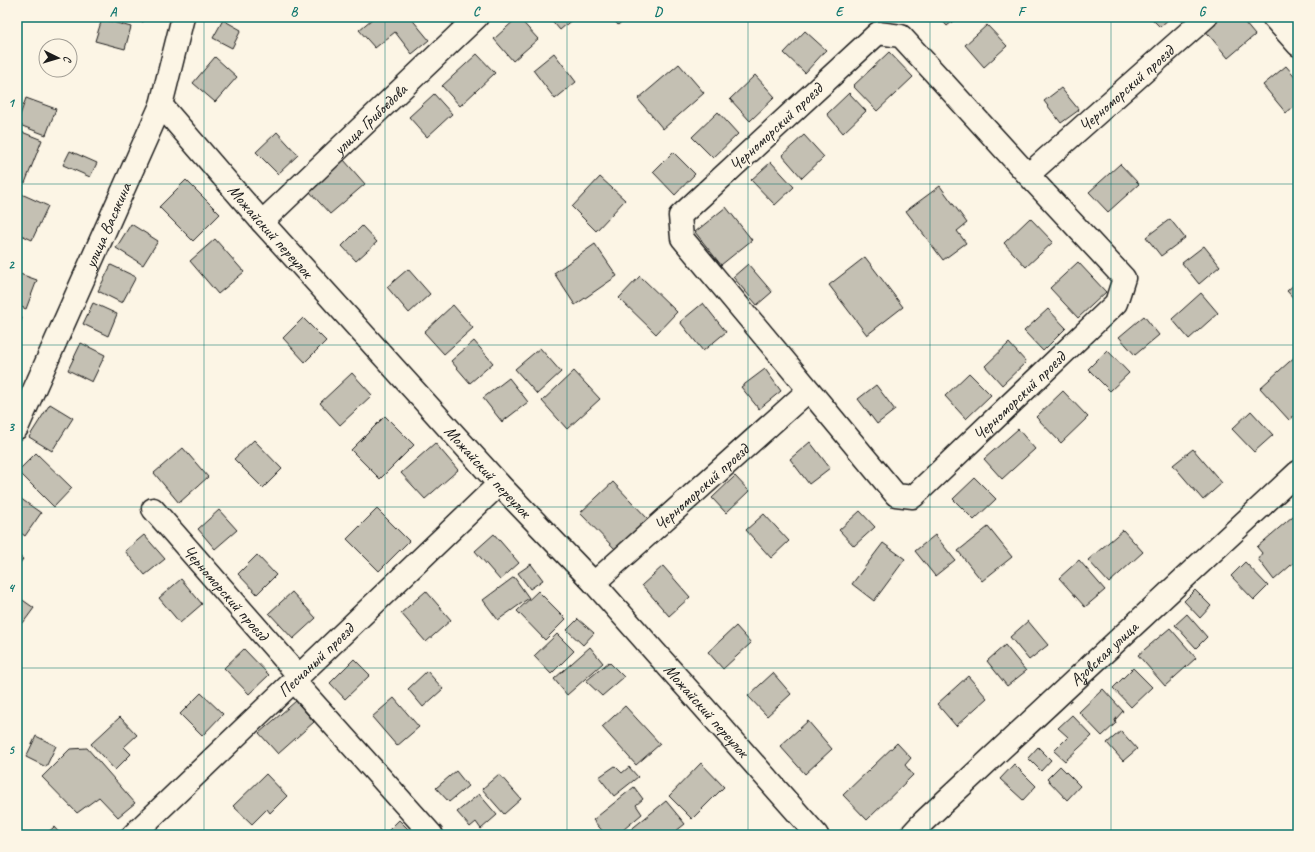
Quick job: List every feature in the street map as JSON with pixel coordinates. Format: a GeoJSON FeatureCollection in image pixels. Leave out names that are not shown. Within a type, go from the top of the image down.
{"type":"FeatureCollection","features":[{"type":"Feature","properties":{"kind":"street","name":"улица Васякина"},"geometry":{"type":"LineString","coordinates":[[17,428],[161,105],[182,17]]}},
{"type":"Feature","properties":{"kind":"street","name":"улица Грибоедова"},"geometry":{"type":"LineString","coordinates":[[262,222],[477,17]]}},
{"type":"Feature","properties":{"kind":"street","name":"Черноморский проезд"},"geometry":{"type":"LineString","coordinates":[[1028,175],[1206,17]]}},
{"type":"Feature","properties":{"kind":"street"},"geometry":{"type":"LineString","coordinates":[[1273,17],[1298,45]]}},
{"type":"Feature","properties":{"kind":"street","name":"Черноморский проезд"},"geometry":{"type":"LineString","coordinates":[[878,33],[901,36],[1124,278],[1116,303],[913,497],[896,495],[809,390],[682,238],[680,216],[878,33]]}},
{"type":"Feature","properties":{"kind":"street","name":"Можайский переулок"},"geometry":{"type":"LineString","coordinates":[[161,105],[262,222],[499,484],[594,583],[817,835]]}},
{"type":"Feature","properties":{"kind":"street","name":"Черноморский проезд"},"geometry":{"type":"LineString","coordinates":[[594,583],[809,390]]}},
{"type":"Feature","properties":{"kind":"street","name":"Азовская улица"},"geometry":{"type":"LineString","coordinates":[[910,835],[1298,472]]}},
{"type":"Feature","properties":{"kind":"street","name":"Песчаный проезд"},"geometry":{"type":"LineString","coordinates":[[133,835],[499,484]]}},
{"type":"Feature","properties":{"kind":"street","name":"Черноморский проезд"},"geometry":{"type":"LineString","coordinates":[[153,509],[296,679],[432,835]]}},
{"type":"Feature","properties":{"kind":"building"},"geometry":{"type":"Polygon","coordinates":[[[131,17],[145,17],[143,22],[131,17]]]}},
{"type":"Feature","properties":{"kind":"building"},"geometry":{"type":"Polygon","coordinates":[[[370,17],[410,17],[429,40],[412,54],[395,32],[375,48],[359,30],[372,19],[370,17]]]}},
{"type":"Feature","properties":{"kind":"building"},"geometry":{"type":"Polygon","coordinates":[[[518,17],[538,39],[513,61],[494,39],[518,17]]]}},
{"type":"Feature","properties":{"kind":"building"},"geometry":{"type":"Polygon","coordinates":[[[549,17],[575,17],[560,30],[549,17]]]}},
{"type":"Feature","properties":{"kind":"building"},"geometry":{"type":"Polygon","coordinates":[[[611,17],[627,17],[618,25],[611,17]]]}},
{"type":"Feature","properties":{"kind":"building"},"geometry":{"type":"Polygon","coordinates":[[[939,17],[958,17],[947,26],[939,17]]]}},
{"type":"Feature","properties":{"kind":"building"},"geometry":{"type":"Polygon","coordinates":[[[1150,17],[1171,17],[1160,27],[1150,17]]]}},
{"type":"Feature","properties":{"kind":"building"},"geometry":{"type":"Polygon","coordinates":[[[1219,17],[1240,17],[1255,35],[1228,58],[1204,29],[1219,17]]]}},
{"type":"Feature","properties":{"kind":"building"},"geometry":{"type":"Polygon","coordinates":[[[102,19],[131,27],[125,49],[95,41],[102,19]]]}},
{"type":"Feature","properties":{"kind":"building"},"geometry":{"type":"Polygon","coordinates":[[[223,20],[241,30],[232,48],[213,38],[223,20]]]}},
{"type":"Feature","properties":{"kind":"building"},"geometry":{"type":"Polygon","coordinates":[[[987,25],[1007,46],[984,67],[965,45],[987,25]]]}},
{"type":"Feature","properties":{"kind":"building"},"geometry":{"type":"Polygon","coordinates":[[[805,31],[826,50],[805,73],[784,53],[805,31]]]}},
{"type":"Feature","properties":{"kind":"building"},"geometry":{"type":"Polygon","coordinates":[[[889,52],[913,77],[877,111],[853,86],[889,52]]]}},
{"type":"Feature","properties":{"kind":"building"},"geometry":{"type":"Polygon","coordinates":[[[554,53],[576,82],[555,99],[533,70],[554,53]]]}},
{"type":"Feature","properties":{"kind":"building"},"geometry":{"type":"Polygon","coordinates":[[[477,54],[495,73],[460,106],[442,86],[477,54]]]}},
{"type":"Feature","properties":{"kind":"building"},"geometry":{"type":"Polygon","coordinates":[[[215,57],[237,77],[215,102],[193,83],[215,57]]]}},
{"type":"Feature","properties":{"kind":"building"},"geometry":{"type":"Polygon","coordinates":[[[679,64],[704,93],[663,129],[638,99],[679,64]]]}},
{"type":"Feature","properties":{"kind":"building"},"geometry":{"type":"Polygon","coordinates":[[[1286,66],[1298,80],[1298,103],[1286,113],[1263,85],[1286,66]]]}},
{"type":"Feature","properties":{"kind":"building"},"geometry":{"type":"Polygon","coordinates":[[[755,75],[775,97],[750,121],[730,99],[755,75]]]}},
{"type":"Feature","properties":{"kind":"building"},"geometry":{"type":"Polygon","coordinates":[[[1061,88],[1079,110],[1061,123],[1044,101],[1061,88]]]}},
{"type":"Feature","properties":{"kind":"building"},"geometry":{"type":"Polygon","coordinates":[[[849,93],[866,111],[843,133],[827,114],[849,93]]]}},
{"type":"Feature","properties":{"kind":"building"},"geometry":{"type":"Polygon","coordinates":[[[434,94],[452,114],[427,137],[409,117],[434,94]]]}},
{"type":"Feature","properties":{"kind":"building"},"geometry":{"type":"Polygon","coordinates":[[[26,98],[56,109],[46,135],[17,124],[26,98]]]}},
{"type":"Feature","properties":{"kind":"building"},"geometry":{"type":"Polygon","coordinates":[[[718,112],[738,134],[713,158],[692,137],[718,112]]]}},
{"type":"Feature","properties":{"kind":"building"},"geometry":{"type":"Polygon","coordinates":[[[17,130],[42,140],[25,183],[17,180],[17,130]]]}},
{"type":"Feature","properties":{"kind":"building"},"geometry":{"type":"Polygon","coordinates":[[[277,132],[298,155],[278,174],[256,152],[277,132]]]}},
{"type":"Feature","properties":{"kind":"building"},"geometry":{"type":"Polygon","coordinates":[[[804,135],[824,157],[802,178],[782,155],[804,135]]]}},
{"type":"Feature","properties":{"kind":"building"},"geometry":{"type":"Polygon","coordinates":[[[70,151],[97,163],[90,177],[63,165],[70,151]]]}},
{"type":"Feature","properties":{"kind":"building"},"geometry":{"type":"Polygon","coordinates":[[[673,152],[695,174],[675,195],[653,172],[673,152]]]}},
{"type":"Feature","properties":{"kind":"building"},"geometry":{"type":"Polygon","coordinates":[[[344,160],[365,184],[330,214],[309,191],[344,160]]]}},
{"type":"Feature","properties":{"kind":"building"},"geometry":{"type":"Polygon","coordinates":[[[771,162],[794,187],[775,205],[751,180],[771,162]]]}},
{"type":"Feature","properties":{"kind":"building"},"geometry":{"type":"Polygon","coordinates":[[[1120,164],[1139,184],[1108,212],[1089,192],[1120,164]]]}},
{"type":"Feature","properties":{"kind":"building"},"geometry":{"type":"Polygon","coordinates":[[[600,177],[625,200],[596,231],[572,207],[600,177]]]}},
{"type":"Feature","properties":{"kind":"building"},"geometry":{"type":"Polygon","coordinates":[[[186,180],[220,214],[193,241],[159,207],[186,180]]]}},
{"type":"Feature","properties":{"kind":"building"},"geometry":{"type":"Polygon","coordinates":[[[940,186],[967,223],[957,231],[966,243],[943,260],[906,211],[940,186]]]}},
{"type":"Feature","properties":{"kind":"building"},"geometry":{"type":"Polygon","coordinates":[[[17,192],[48,206],[32,240],[17,233],[17,192]]]}},
{"type":"Feature","properties":{"kind":"building"},"geometry":{"type":"Polygon","coordinates":[[[726,207],[752,240],[721,265],[695,232],[726,207]]]}},
{"type":"Feature","properties":{"kind":"building"},"geometry":{"type":"Polygon","coordinates":[[[1030,218],[1053,242],[1026,267],[1004,243],[1030,218]]]}},
{"type":"Feature","properties":{"kind":"building"},"geometry":{"type":"Polygon","coordinates":[[[1170,219],[1185,238],[1161,256],[1146,237],[1170,219]]]}},
{"type":"Feature","properties":{"kind":"building"},"geometry":{"type":"Polygon","coordinates":[[[131,224],[158,241],[143,265],[116,248],[131,224]]]}},
{"type":"Feature","properties":{"kind":"building"},"geometry":{"type":"Polygon","coordinates":[[[362,226],[377,242],[356,261],[342,246],[362,226]]]}},
{"type":"Feature","properties":{"kind":"building"},"geometry":{"type":"Polygon","coordinates":[[[215,239],[244,272],[218,294],[190,261],[215,239]]]}},
{"type":"Feature","properties":{"kind":"building"},"geometry":{"type":"Polygon","coordinates":[[[595,244],[617,276],[575,305],[554,273],[595,244]]]}},
{"type":"Feature","properties":{"kind":"building"},"geometry":{"type":"Polygon","coordinates":[[[1204,246],[1220,266],[1199,284],[1182,263],[1204,246]]]}},
{"type":"Feature","properties":{"kind":"building"},"geometry":{"type":"Polygon","coordinates":[[[865,257],[903,307],[867,335],[829,285],[865,257]]]}},
{"type":"Feature","properties":{"kind":"building"},"geometry":{"type":"Polygon","coordinates":[[[1078,262],[1106,292],[1078,318],[1050,288],[1078,262]]]}},
{"type":"Feature","properties":{"kind":"building"},"geometry":{"type":"Polygon","coordinates":[[[748,264],[772,292],[757,305],[733,277],[748,264]]]}},
{"type":"Feature","properties":{"kind":"building"},"geometry":{"type":"Polygon","coordinates":[[[111,265],[136,277],[122,303],[98,291],[111,265]]]}},
{"type":"Feature","properties":{"kind":"building"},"geometry":{"type":"Polygon","coordinates":[[[408,269],[430,294],[409,313],[387,287],[408,269]]]}},
{"type":"Feature","properties":{"kind":"building"},"geometry":{"type":"Polygon","coordinates":[[[17,273],[37,280],[26,309],[17,305],[17,273]]]}},
{"type":"Feature","properties":{"kind":"building"},"geometry":{"type":"Polygon","coordinates":[[[640,276],[677,312],[656,334],[619,298],[640,276]]]}},
{"type":"Feature","properties":{"kind":"building"},"geometry":{"type":"Polygon","coordinates":[[[1298,281],[1298,303],[1287,291],[1298,281]]]}},
{"type":"Feature","properties":{"kind":"building"},"geometry":{"type":"Polygon","coordinates":[[[1201,293],[1218,313],[1189,339],[1172,319],[1201,293]]]}},
{"type":"Feature","properties":{"kind":"building"},"geometry":{"type":"Polygon","coordinates":[[[93,303],[117,314],[108,336],[83,324],[93,303]]]}},
{"type":"Feature","properties":{"kind":"building"},"geometry":{"type":"Polygon","coordinates":[[[703,303],[726,332],[703,351],[680,322],[703,303]]]}},
{"type":"Feature","properties":{"kind":"building"},"geometry":{"type":"Polygon","coordinates":[[[453,305],[473,328],[444,354],[424,332],[453,305]]]}},
{"type":"Feature","properties":{"kind":"building"},"geometry":{"type":"Polygon","coordinates":[[[1048,309],[1066,328],[1043,351],[1024,331],[1048,309]]]}},
{"type":"Feature","properties":{"kind":"building"},"geometry":{"type":"Polygon","coordinates":[[[17,316],[22,318],[17,331],[17,316]]]}},
{"type":"Feature","properties":{"kind":"building"},"geometry":{"type":"Polygon","coordinates":[[[1144,316],[1159,335],[1135,355],[1119,337],[1144,316]]]}},
{"type":"Feature","properties":{"kind":"building"},"geometry":{"type":"Polygon","coordinates":[[[303,318],[326,341],[305,362],[283,338],[303,318]]]}},
{"type":"Feature","properties":{"kind":"building"},"geometry":{"type":"Polygon","coordinates":[[[474,341],[493,363],[470,383],[451,361],[474,341]]]}},
{"type":"Feature","properties":{"kind":"building"},"geometry":{"type":"Polygon","coordinates":[[[81,343],[105,355],[92,382],[68,370],[81,343]]]}},
{"type":"Feature","properties":{"kind":"building"},"geometry":{"type":"Polygon","coordinates":[[[1009,343],[1026,362],[1002,385],[985,366],[1009,343]]]}},
{"type":"Feature","properties":{"kind":"building"},"geometry":{"type":"Polygon","coordinates":[[[540,348],[561,372],[537,394],[515,369],[540,348]]]}},
{"type":"Feature","properties":{"kind":"building"},"geometry":{"type":"Polygon","coordinates":[[[1107,350],[1129,373],[1110,391],[1088,369],[1107,350]]]}},
{"type":"Feature","properties":{"kind":"building"},"geometry":{"type":"Polygon","coordinates":[[[1298,354],[1298,412],[1289,420],[1260,388],[1298,354]]]}},
{"type":"Feature","properties":{"kind":"building"},"geometry":{"type":"Polygon","coordinates":[[[765,369],[781,391],[759,409],[741,387],[765,369]]]}},
{"type":"Feature","properties":{"kind":"building"},"geometry":{"type":"Polygon","coordinates":[[[574,371],[600,399],[567,429],[542,401],[574,371]]]}},
{"type":"Feature","properties":{"kind":"building"},"geometry":{"type":"Polygon","coordinates":[[[352,373],[372,395],[340,425],[320,403],[352,373]]]}},
{"type":"Feature","properties":{"kind":"building"},"geometry":{"type":"Polygon","coordinates":[[[969,373],[991,395],[966,419],[945,396],[969,373]]]}},
{"type":"Feature","properties":{"kind":"building"},"geometry":{"type":"Polygon","coordinates":[[[509,378],[528,402],[502,422],[483,398],[509,378]]]}},
{"type":"Feature","properties":{"kind":"building"},"geometry":{"type":"Polygon","coordinates":[[[876,385],[895,410],[877,424],[858,399],[876,385]]]}},
{"type":"Feature","properties":{"kind":"building"},"geometry":{"type":"Polygon","coordinates":[[[1063,391],[1088,417],[1061,443],[1036,417],[1063,391]]]}},
{"type":"Feature","properties":{"kind":"building"},"geometry":{"type":"Polygon","coordinates":[[[50,404],[73,418],[52,451],[29,437],[50,404]]]}},
{"type":"Feature","properties":{"kind":"building"},"geometry":{"type":"Polygon","coordinates":[[[1251,411],[1273,435],[1254,452],[1232,429],[1251,411]]]}},
{"type":"Feature","properties":{"kind":"building"},"geometry":{"type":"Polygon","coordinates":[[[385,416],[414,445],[380,479],[351,450],[385,416]]]}},
{"type":"Feature","properties":{"kind":"building"},"geometry":{"type":"Polygon","coordinates":[[[1018,429],[1035,449],[1002,479],[984,459],[1018,429]]]}},
{"type":"Feature","properties":{"kind":"building"},"geometry":{"type":"Polygon","coordinates":[[[254,440],[282,469],[263,488],[234,459],[254,440]]]}},
{"type":"Feature","properties":{"kind":"building"},"geometry":{"type":"Polygon","coordinates":[[[810,442],[830,468],[809,484],[790,459],[810,442]]]}},
{"type":"Feature","properties":{"kind":"building"},"geometry":{"type":"Polygon","coordinates":[[[435,443],[458,470],[425,499],[401,473],[435,443]]]}},
{"type":"Feature","properties":{"kind":"building"},"geometry":{"type":"Polygon","coordinates":[[[183,448],[208,477],[179,503],[154,473],[183,448]]]}},
{"type":"Feature","properties":{"kind":"building"},"geometry":{"type":"Polygon","coordinates":[[[1193,449],[1222,483],[1203,500],[1173,465],[1193,449]]]}},
{"type":"Feature","properties":{"kind":"building"},"geometry":{"type":"Polygon","coordinates":[[[36,453],[72,488],[54,507],[18,471],[36,453]]]}},
{"type":"Feature","properties":{"kind":"building"},"geometry":{"type":"Polygon","coordinates":[[[735,476],[749,491],[726,513],[712,498],[735,476]]]}},
{"type":"Feature","properties":{"kind":"building"},"geometry":{"type":"Polygon","coordinates":[[[975,478],[996,499],[974,520],[953,499],[975,478]]]}},
{"type":"Feature","properties":{"kind":"building"},"geometry":{"type":"Polygon","coordinates":[[[613,482],[648,519],[616,550],[580,513],[613,482]]]}},
{"type":"Feature","properties":{"kind":"building"},"geometry":{"type":"Polygon","coordinates":[[[17,496],[41,513],[25,536],[17,530],[17,496]]]}},
{"type":"Feature","properties":{"kind":"building"},"geometry":{"type":"Polygon","coordinates":[[[377,509],[409,541],[379,571],[347,539],[377,509]]]}},
{"type":"Feature","properties":{"kind":"building"},"geometry":{"type":"Polygon","coordinates":[[[219,510],[237,530],[215,549],[198,529],[219,510]]]}},
{"type":"Feature","properties":{"kind":"building"},"geometry":{"type":"Polygon","coordinates":[[[860,511],[875,527],[854,546],[839,530],[860,511]]]}},
{"type":"Feature","properties":{"kind":"building"},"geometry":{"type":"Polygon","coordinates":[[[764,514],[789,541],[771,558],[746,530],[764,514]]]}},
{"type":"Feature","properties":{"kind":"building"},"geometry":{"type":"Polygon","coordinates":[[[1293,516],[1298,520],[1298,559],[1274,580],[1258,559],[1262,553],[1257,547],[1293,516]]]}},
{"type":"Feature","properties":{"kind":"building"},"geometry":{"type":"Polygon","coordinates":[[[988,527],[1012,557],[982,581],[958,551],[988,527]]]}},
{"type":"Feature","properties":{"kind":"building"},"geometry":{"type":"Polygon","coordinates":[[[1123,530],[1143,552],[1109,583],[1088,560],[1123,530]]]}},
{"type":"Feature","properties":{"kind":"building"},"geometry":{"type":"Polygon","coordinates":[[[494,534],[519,563],[500,580],[475,551],[494,534]]]}},
{"type":"Feature","properties":{"kind":"building"},"geometry":{"type":"Polygon","coordinates":[[[144,535],[165,559],[145,575],[125,551],[144,535]]]}},
{"type":"Feature","properties":{"kind":"building"},"geometry":{"type":"Polygon","coordinates":[[[935,535],[955,560],[935,576],[915,551],[935,535]]]}},
{"type":"Feature","properties":{"kind":"building"},"geometry":{"type":"Polygon","coordinates":[[[883,543],[905,559],[874,601],[852,584],[883,543]]]}},
{"type":"Feature","properties":{"kind":"building"},"geometry":{"type":"Polygon","coordinates":[[[17,555],[23,559],[17,567],[17,555]]]}},
{"type":"Feature","properties":{"kind":"building"},"geometry":{"type":"Polygon","coordinates":[[[257,555],[276,575],[257,594],[238,574],[257,555]]]}},
{"type":"Feature","properties":{"kind":"building"},"geometry":{"type":"Polygon","coordinates":[[[1079,560],[1105,590],[1085,607],[1059,578],[1079,560]]]}},
{"type":"Feature","properties":{"kind":"building"},"geometry":{"type":"Polygon","coordinates":[[[1245,562],[1268,586],[1254,600],[1231,576],[1245,562]]]}},
{"type":"Feature","properties":{"kind":"building"},"geometry":{"type":"Polygon","coordinates":[[[531,564],[543,580],[530,589],[518,573],[531,564]]]}},
{"type":"Feature","properties":{"kind":"building"},"geometry":{"type":"Polygon","coordinates":[[[663,566],[690,597],[669,616],[642,585],[663,566]]]}},
{"type":"Feature","properties":{"kind":"building"},"geometry":{"type":"Polygon","coordinates":[[[514,577],[529,598],[498,620],[483,600],[514,577]]]}},
{"type":"Feature","properties":{"kind":"building"},"geometry":{"type":"Polygon","coordinates":[[[181,579],[202,604],[180,623],[159,598],[181,579]]]}},
{"type":"Feature","properties":{"kind":"building"},"geometry":{"type":"Polygon","coordinates":[[[1195,590],[1211,606],[1200,618],[1184,601],[1195,590]]]}},
{"type":"Feature","properties":{"kind":"building"},"geometry":{"type":"Polygon","coordinates":[[[426,591],[451,620],[426,642],[401,613],[426,591]]]}},
{"type":"Feature","properties":{"kind":"building"},"geometry":{"type":"Polygon","coordinates":[[[538,591],[566,619],[545,640],[517,611],[538,591]]]}},
{"type":"Feature","properties":{"kind":"building"},"geometry":{"type":"Polygon","coordinates":[[[292,592],[316,618],[293,639],[269,613],[292,592]]]}},
{"type":"Feature","properties":{"kind":"building"},"geometry":{"type":"Polygon","coordinates":[[[17,596],[34,608],[23,623],[17,618],[17,596]]]}},
{"type":"Feature","properties":{"kind":"building"},"geometry":{"type":"Polygon","coordinates":[[[1187,614],[1207,637],[1196,648],[1175,625],[1187,614]]]}},
{"type":"Feature","properties":{"kind":"building"},"geometry":{"type":"Polygon","coordinates":[[[578,619],[594,633],[583,645],[567,630],[578,619]]]}},
{"type":"Feature","properties":{"kind":"building"},"geometry":{"type":"Polygon","coordinates":[[[1028,621],[1048,645],[1029,660],[1010,637],[1028,621]]]}},
{"type":"Feature","properties":{"kind":"building"},"geometry":{"type":"Polygon","coordinates":[[[736,626],[751,643],[723,669],[708,652],[736,626]]]}},
{"type":"Feature","properties":{"kind":"building"},"geometry":{"type":"Polygon","coordinates":[[[1170,628],[1196,658],[1165,686],[1138,655],[1170,628]]]}},
{"type":"Feature","properties":{"kind":"building"},"geometry":{"type":"Polygon","coordinates":[[[557,634],[574,651],[551,674],[534,656],[557,634]]]}},
{"type":"Feature","properties":{"kind":"building"},"geometry":{"type":"Polygon","coordinates":[[[1005,645],[1026,671],[1007,686],[987,661],[1005,645]]]}},
{"type":"Feature","properties":{"kind":"building"},"geometry":{"type":"Polygon","coordinates":[[[590,647],[603,663],[567,695],[554,679],[590,647]]]}},
{"type":"Feature","properties":{"kind":"building"},"geometry":{"type":"Polygon","coordinates":[[[244,649],[269,675],[249,694],[224,668],[244,649]]]}},
{"type":"Feature","properties":{"kind":"building"},"geometry":{"type":"Polygon","coordinates":[[[354,659],[370,675],[345,699],[330,683],[354,659]]]}},
{"type":"Feature","properties":{"kind":"building"},"geometry":{"type":"Polygon","coordinates":[[[609,662],[624,677],[602,696],[586,681],[609,662]]]}},
{"type":"Feature","properties":{"kind":"building"},"geometry":{"type":"Polygon","coordinates":[[[1133,668],[1152,687],[1131,707],[1113,688],[1133,668]]]}},
{"type":"Feature","properties":{"kind":"building"},"geometry":{"type":"Polygon","coordinates":[[[427,671],[443,689],[423,707],[408,689],[427,671]]]}},
{"type":"Feature","properties":{"kind":"building"},"geometry":{"type":"Polygon","coordinates":[[[773,673],[791,694],[767,716],[748,696],[773,673]]]}},
{"type":"Feature","properties":{"kind":"building"},"geometry":{"type":"Polygon","coordinates":[[[968,676],[987,698],[956,726],[937,704],[968,676]]]}},
{"type":"Feature","properties":{"kind":"building"},"geometry":{"type":"Polygon","coordinates":[[[1103,689],[1123,711],[1115,720],[1116,723],[1102,736],[1079,712],[1103,689]]]}},
{"type":"Feature","properties":{"kind":"building"},"geometry":{"type":"Polygon","coordinates":[[[201,693],[223,714],[202,736],[180,714],[201,693]]]}},
{"type":"Feature","properties":{"kind":"building"},"geometry":{"type":"Polygon","coordinates":[[[394,698],[419,727],[397,746],[372,717],[394,698]]]}},
{"type":"Feature","properties":{"kind":"building"},"geometry":{"type":"Polygon","coordinates":[[[296,701],[314,722],[278,754],[259,733],[296,701]]]}},
{"type":"Feature","properties":{"kind":"building"},"geometry":{"type":"Polygon","coordinates":[[[625,706],[660,744],[636,765],[602,727],[625,706]]]}},
{"type":"Feature","properties":{"kind":"building"},"geometry":{"type":"Polygon","coordinates":[[[1072,715],[1092,736],[1065,761],[1054,751],[1068,737],[1058,728],[1072,715]]]}},
{"type":"Feature","properties":{"kind":"building"},"geometry":{"type":"Polygon","coordinates":[[[120,717],[137,735],[124,747],[131,754],[115,770],[91,744],[120,717]]]}},
{"type":"Feature","properties":{"kind":"building"},"geometry":{"type":"Polygon","coordinates":[[[808,721],[832,749],[805,774],[780,746],[808,721]]]}},
{"type":"Feature","properties":{"kind":"building"},"geometry":{"type":"Polygon","coordinates":[[[1121,731],[1137,749],[1123,761],[1107,743],[1121,731]]]}},
{"type":"Feature","properties":{"kind":"building"},"geometry":{"type":"Polygon","coordinates":[[[36,736],[56,746],[46,767],[26,757],[36,736]]]}},
{"type":"Feature","properties":{"kind":"building"},"geometry":{"type":"Polygon","coordinates":[[[897,743],[911,758],[905,765],[913,775],[867,820],[843,795],[897,743]]]}},
{"type":"Feature","properties":{"kind":"building"},"geometry":{"type":"Polygon","coordinates":[[[1038,747],[1051,760],[1041,771],[1028,758],[1038,747]]]}},
{"type":"Feature","properties":{"kind":"building"},"geometry":{"type":"Polygon","coordinates":[[[87,748],[135,803],[118,817],[99,797],[77,813],[42,777],[70,749],[87,748]]]}},
{"type":"Feature","properties":{"kind":"building"},"geometry":{"type":"Polygon","coordinates":[[[701,763],[724,787],[692,819],[669,796],[701,763]]]}},
{"type":"Feature","properties":{"kind":"building"},"geometry":{"type":"Polygon","coordinates":[[[1014,764],[1036,786],[1023,800],[1000,779],[1014,764]]]}},
{"type":"Feature","properties":{"kind":"building"},"geometry":{"type":"Polygon","coordinates":[[[615,766],[622,773],[629,767],[638,777],[614,796],[599,777],[615,766]]]}},
{"type":"Feature","properties":{"kind":"building"},"geometry":{"type":"Polygon","coordinates":[[[1060,766],[1080,786],[1067,800],[1047,779],[1060,766]]]}},
{"type":"Feature","properties":{"kind":"building"},"geometry":{"type":"Polygon","coordinates":[[[456,771],[468,786],[449,802],[436,788],[456,771]]]}},
{"type":"Feature","properties":{"kind":"building"},"geometry":{"type":"Polygon","coordinates":[[[266,774],[287,796],[270,813],[267,809],[252,824],[233,806],[266,774]]]}},
{"type":"Feature","properties":{"kind":"building"},"geometry":{"type":"Polygon","coordinates":[[[499,774],[521,799],[504,814],[482,789],[499,774]]]}},
{"type":"Feature","properties":{"kind":"building"},"geometry":{"type":"Polygon","coordinates":[[[634,787],[643,799],[636,805],[642,814],[617,835],[606,835],[593,820],[634,787]]]}},
{"type":"Feature","properties":{"kind":"building"},"geometry":{"type":"Polygon","coordinates":[[[479,794],[497,815],[481,829],[476,822],[470,827],[457,812],[479,794]]]}},
{"type":"Feature","properties":{"kind":"building"},"geometry":{"type":"Polygon","coordinates":[[[666,801],[685,824],[671,835],[624,835],[666,801]]]}},
{"type":"Feature","properties":{"kind":"building"},"geometry":{"type":"Polygon","coordinates":[[[399,820],[414,835],[384,835],[399,820]]]}},
{"type":"Feature","properties":{"kind":"building"},"geometry":{"type":"Polygon","coordinates":[[[54,827],[61,835],[45,835],[54,827]]]}}]}
